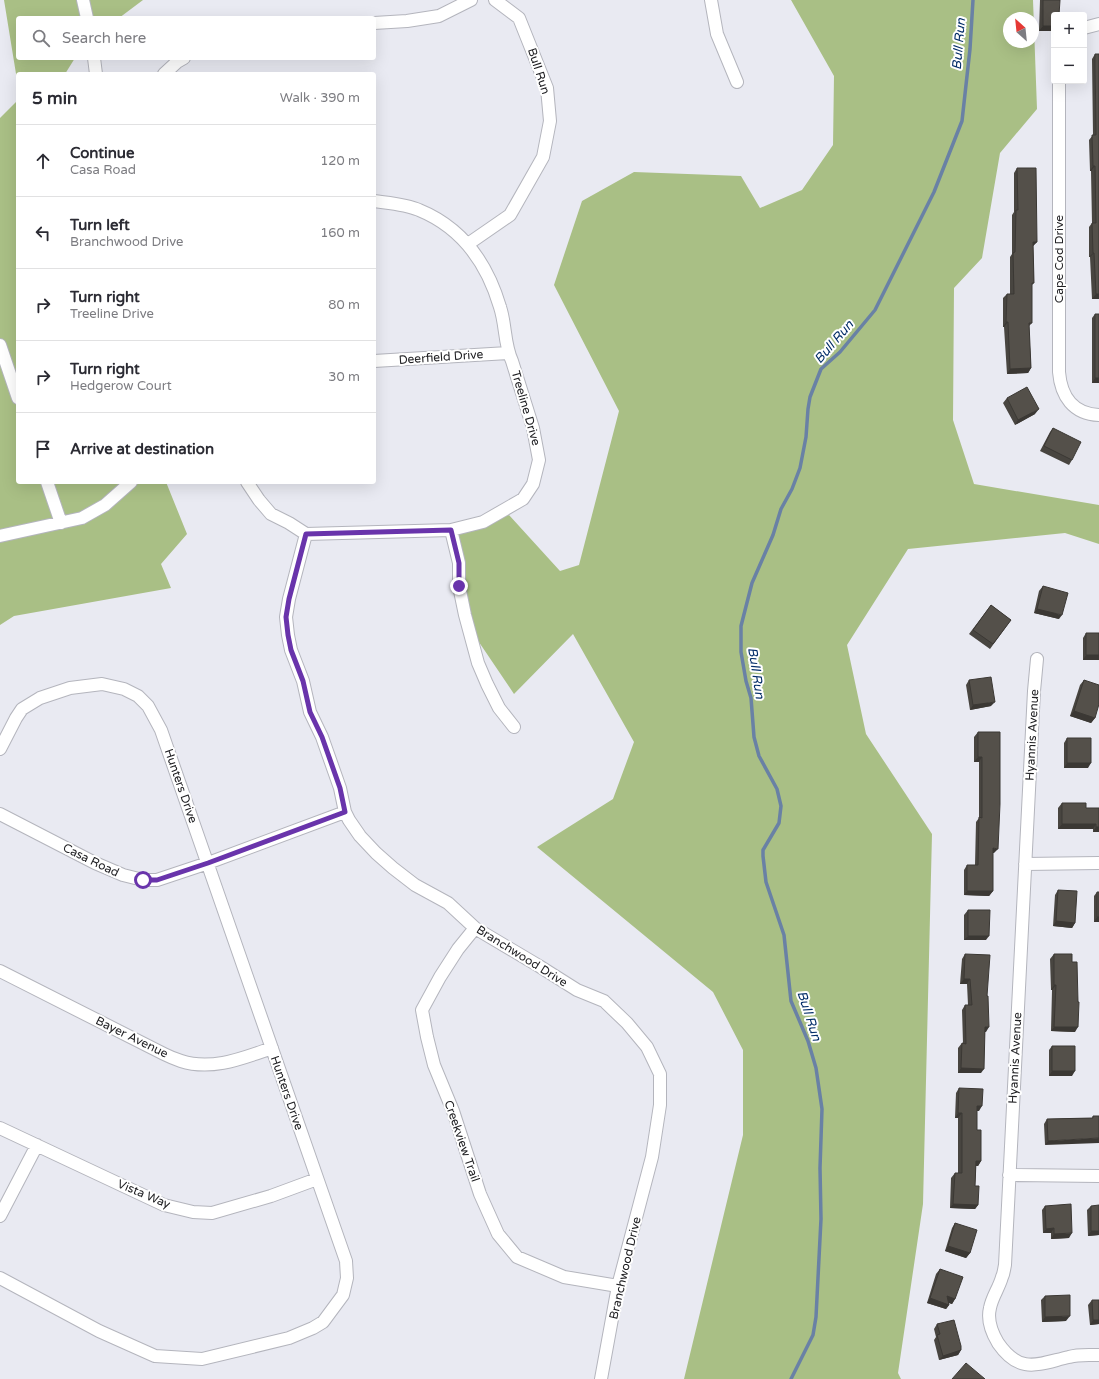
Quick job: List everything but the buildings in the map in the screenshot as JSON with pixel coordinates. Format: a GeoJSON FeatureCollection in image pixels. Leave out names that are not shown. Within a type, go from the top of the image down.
{"type":"FeatureCollection","features":[{"type":"Feature","properties":{"kind":"street"},"geometry":{"type":"LineString","coordinates":[[83,0],[87,16]]}},
{"type":"Feature","properties":{"kind":"street"},"geometry":{"type":"LineString","coordinates":[[376,23],[408,21],[439,16],[471,0]]}},
{"type":"Feature","properties":{"kind":"street","name":"Bull Run"},"geometry":{"type":"LineString","coordinates":[[468,244],[510,215],[543,157],[550,121],[547,88],[519,18],[495,0]]}},
{"type":"Feature","properties":{"kind":"street"},"geometry":{"type":"LineString","coordinates":[[711,0],[717,34],[737,82]]}},
{"type":"Feature","properties":{"kind":"street"},"geometry":{"type":"LineString","coordinates":[[1087,27],[1099,24]]}},
{"type":"Feature","properties":{"kind":"street"},"geometry":{"type":"LineString","coordinates":[[94,60],[96,72]]}},
{"type":"Feature","properties":{"kind":"street"},"geometry":{"type":"LineString","coordinates":[[166,72],[180,60]]}},
{"type":"Feature","properties":{"kind":"street","name":"Cape Cod Drive"},"geometry":{"type":"LineString","coordinates":[[1058,84],[1060,382],[1063,393],[1069,402],[1084,412],[1099,415]]}},
{"type":"Feature","properties":{"kind":"street","name":"Treeline Drive"},"geometry":{"type":"LineString","coordinates":[[306,534],[451,530],[483,522],[523,499],[533,484],[539,460],[533,428],[512,361],[508,353],[501,308],[488,274],[474,251],[445,224],[418,209],[376,201]]}},
{"type":"Feature","properties":{"kind":"street"},"geometry":{"type":"LineString","coordinates":[[0,345],[16,392]]}},
{"type":"Feature","properties":{"kind":"street","name":"Deerfield Drive"},"geometry":{"type":"LineString","coordinates":[[376,361],[508,353]]}},
{"type":"Feature","properties":{"kind":"street"},"geometry":{"type":"LineString","coordinates":[[48,484],[61,523]]}},
{"type":"Feature","properties":{"kind":"street"},"geometry":{"type":"LineString","coordinates":[[0,536],[82,518],[105,505],[129,484]]}},
{"type":"Feature","properties":{"kind":"street"},"geometry":{"type":"LineString","coordinates":[[248,484],[271,514],[306,534]]}},
{"type":"Feature","properties":{"kind":"street"},"geometry":{"type":"LineString","coordinates":[[451,530],[459,563],[459,586],[478,663],[486,684],[499,708],[514,727]]}},
{"type":"Feature","properties":{"kind":"street","name":"Branchwood Drive"},"geometry":{"type":"LineString","coordinates":[[306,534],[289,599],[286,617],[288,635],[291,650],[303,681],[310,712],[322,737],[340,788],[345,812],[360,836],[393,868],[415,885],[448,903],[475,928],[577,990],[604,1001],[627,1023],[647,1047],[660,1074],[660,1105],[652,1157],[618,1286],[601,1379]]}},
{"type":"Feature","properties":{"kind":"street","name":"Hyannis Avenue"},"geometry":{"type":"LineString","coordinates":[[1037,659],[1034,690],[1005,1265],[1003,1276],[990,1308],[989,1318],[995,1338],[1008,1355],[1025,1364],[1033,1365],[1050,1363],[1070,1356],[1099,1355]]}},
{"type":"Feature","properties":{"kind":"street","name":"Hunters Drive"},"geometry":{"type":"LineString","coordinates":[[0,750],[22,709],[40,698],[70,688],[102,684],[124,689],[138,696],[148,706],[161,730],[208,863],[346,1261],[347,1278],[343,1295],[323,1322],[289,1338],[202,1359],[155,1356],[99,1331],[0,1278]]}},
{"type":"Feature","properties":{"kind":"street","name":"Casa Road"},"geometry":{"type":"LineString","coordinates":[[0,814],[95,863],[123,875],[143,880],[157,880],[208,863],[345,812]]}},
{"type":"Feature","properties":{"kind":"street"},"geometry":{"type":"LineString","coordinates":[[1025,864],[1099,863]]}},
{"type":"Feature","properties":{"kind":"street","name":"Creekview Trail"},"geometry":{"type":"LineString","coordinates":[[475,928],[458,949],[440,977],[422,1010],[434,1065],[453,1110],[480,1194],[498,1234],[517,1257],[564,1277],[618,1286]]}},
{"type":"Feature","properties":{"kind":"street","name":"Bayer Avenue"},"geometry":{"type":"LineString","coordinates":[[0,971],[182,1062],[209,1065],[244,1058],[272,1048]]}},
{"type":"Feature","properties":{"kind":"street","name":"Vista Way"},"geometry":{"type":"LineString","coordinates":[[0,1128],[164,1205],[193,1212],[212,1213],[236,1207],[317,1179]]}},
{"type":"Feature","properties":{"kind":"street"},"geometry":{"type":"LineString","coordinates":[[0,1216],[37,1145]]}},
{"type":"Feature","properties":{"kind":"street"},"geometry":{"type":"LineString","coordinates":[[1009,1175],[1099,1176]]}},
{"type":"Feature","properties":{"kind":"green space"},"geometry":{"type":"Polygon","coordinates":[[[4,0],[143,0],[122,16],[16,16],[16,60],[74,60],[66,72],[16,72],[16,74],[4,0]]]}},
{"type":"Feature","properties":{"kind":"green space"},"geometry":{"type":"Polygon","coordinates":[[[791,0],[1033,0],[1033,12],[1003,12],[1003,48],[1035,48],[1037,109],[1000,153],[982,258],[954,288],[953,420],[974,484],[1099,505],[1099,544],[1065,533],[908,549],[847,645],[866,734],[932,834],[923,1204],[898,1373],[901,1379],[684,1379],[743,1135],[743,1050],[713,992],[537,847],[613,799],[634,742],[573,634],[514,694],[462,617],[454,534],[509,515],[560,571],[579,565],[619,411],[554,285],[582,201],[634,172],[741,176],[760,208],[802,190],[833,145],[834,76],[791,0]]]}},
{"type":"Feature","properties":{"kind":"green space"},"geometry":{"type":"Polygon","coordinates":[[[16,102],[16,484],[167,484],[187,534],[161,564],[171,588],[14,616],[0,625],[0,118],[16,102]]]}},
{"type":"Feature","properties":{"kind":"waterway","name":"Bull Run"},"geometry":{"type":"LineString","coordinates":[[791,1379],[813,1335],[816,1317],[821,1219],[820,1168],[822,1109],[816,1068],[808,1041],[791,1001],[784,935],[766,882],[763,850],[779,823],[781,806],[777,789],[759,756],[754,737],[751,698],[746,681],[741,652],[741,626],[752,583],[773,535],[781,509],[792,489],[800,468],[806,437],[810,397],[821,369],[840,352],[875,310],[934,192],[962,121],[970,49],[973,0]]}},
{"type":"Feature","properties":{"kind":"route"},"geometry":{"type":"LineString","coordinates":[[143,880],[157,880],[208,863],[345,812],[340,788],[322,737],[310,712],[303,681],[291,650],[288,635],[286,617],[289,599],[306,534],[451,530],[459,563],[459,586]]}}]}
